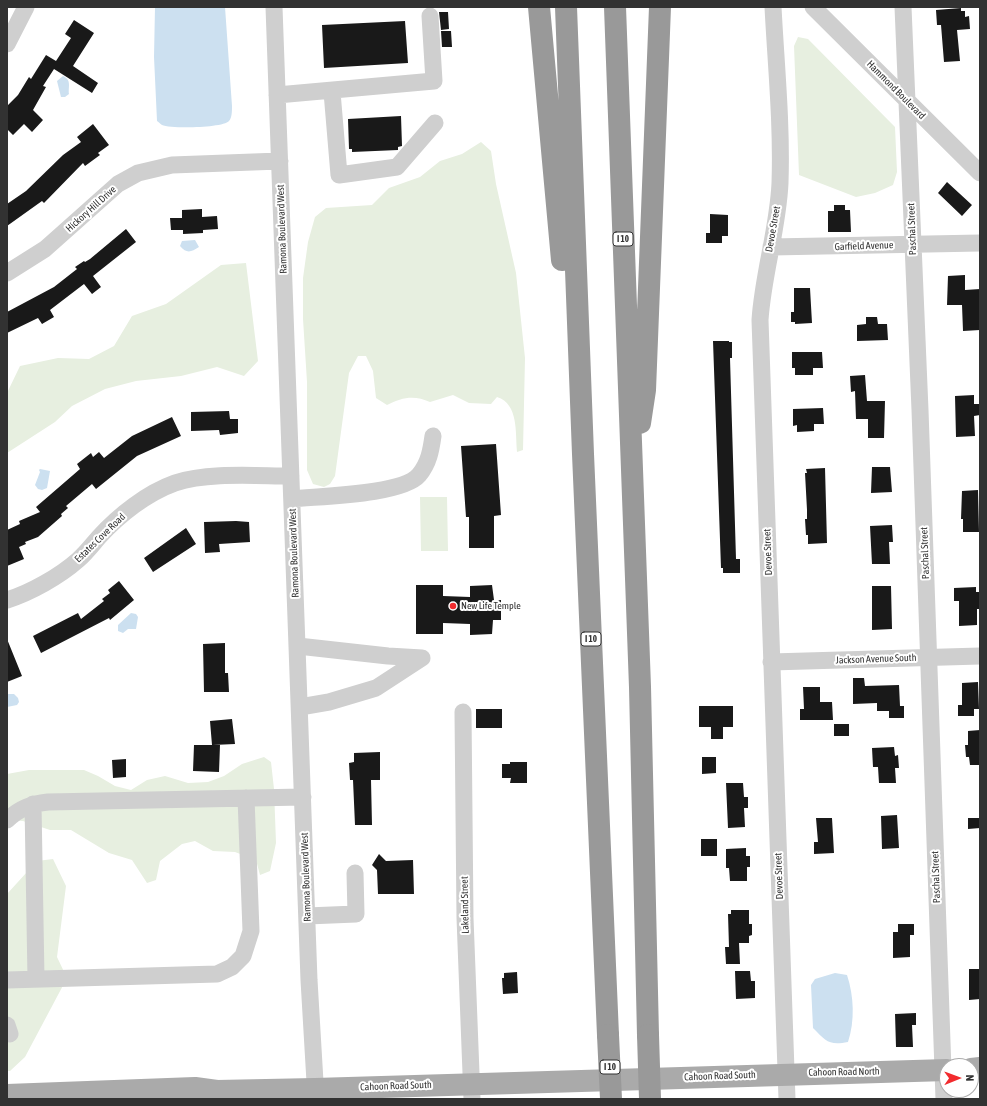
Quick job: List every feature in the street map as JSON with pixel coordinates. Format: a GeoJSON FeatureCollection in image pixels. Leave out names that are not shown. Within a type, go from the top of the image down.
{"type":"FeatureCollection","features":[{"type":"Feature","properties":{"kind":"highway"},"geometry":{"type":"LineString","coordinates":[[539,7],[554,178],[583,454]]}},
{"type":"Feature","properties":{"kind":"highway","name":"I 10"},"geometry":{"type":"LineString","coordinates":[[566,7],[583,454],[611,1099]]}},
{"type":"Feature","properties":{"kind":"highway","name":"I 10"},"geometry":{"type":"LineString","coordinates":[[615,7],[640,687],[650,1099]]}},
{"type":"Feature","properties":{"kind":"highway"},"geometry":{"type":"LineString","coordinates":[[632,472],[645,390],[660,7]]}},
{"type":"Feature","properties":{"kind":"main road","name":"Cahoon Road North"},"geometry":{"type":"LineString","coordinates":[[786,1073],[939,1070]]}},
{"type":"Feature","properties":{"kind":"main road","name":"Cahoon Road South"},"geometry":{"type":"LineString","coordinates":[[7,1095],[140,1095],[195,1088],[217,1091],[315,1094],[402,1093],[471,1091],[786,1073]]}},
{"type":"Feature","properties":{"kind":"street"},"geometry":{"type":"LineString","coordinates":[[7,44],[26,7]]}},
{"type":"Feature","properties":{"kind":"street","name":"Ramona Boulevard West"},"geometry":{"type":"LineString","coordinates":[[274,7],[290,476],[315,1094]]}},
{"type":"Feature","properties":{"kind":"street","name":"Devoe Street"},"geometry":{"type":"LineString","coordinates":[[773,7],[780,182],[777,223],[761,300],[760,320],[787,1099]]}},
{"type":"Feature","properties":{"kind":"street","name":"Hammond Boulevard"},"geometry":{"type":"LineString","coordinates":[[813,7],[980,173]]}},
{"type":"Feature","properties":{"kind":"street","name":"Paschal Street"},"geometry":{"type":"LineString","coordinates":[[903,7],[945,1058]]}},
{"type":"Feature","properties":{"kind":"street"},"geometry":{"type":"LineString","coordinates":[[277,96],[332,92],[434,81],[430,16]]}},
{"type":"Feature","properties":{"kind":"street"},"geometry":{"type":"LineString","coordinates":[[332,92],[339,175],[398,167],[435,124]]}},
{"type":"Feature","properties":{"kind":"street","name":"Hickory Hill Drive"},"geometry":{"type":"LineString","coordinates":[[7,273],[45,249],[118,184],[138,173],[172,165],[280,161]]}},
{"type":"Feature","properties":{"kind":"street","name":"Garfield Avenue"},"geometry":{"type":"LineString","coordinates":[[771,247],[980,242]]}},
{"type":"Feature","properties":{"kind":"street"},"geometry":{"type":"LineString","coordinates":[[292,499],[369,492],[402,486],[418,476],[430,458],[433,436]]}},
{"type":"Feature","properties":{"kind":"street","name":"Estates Cove Road"},"geometry":{"type":"LineString","coordinates":[[7,600],[20,596],[79,560],[113,523],[149,496],[164,488],[197,478],[290,476]]}},
{"type":"Feature","properties":{"kind":"street"},"geometry":{"type":"LineString","coordinates":[[298,646],[388,656],[422,658],[376,688],[329,702],[300,707]]}},
{"type":"Feature","properties":{"kind":"street","name":"Jackson Avenue South"},"geometry":{"type":"LineString","coordinates":[[771,662],[980,656]]}},
{"type":"Feature","properties":{"kind":"street","name":"Lakeland Street"},"geometry":{"type":"LineString","coordinates":[[463,712],[464,918],[471,1091]]}},
{"type":"Feature","properties":{"kind":"street"},"geometry":{"type":"LineString","coordinates":[[7,820],[15,812],[33,804],[303,797]]}},
{"type":"Feature","properties":{"kind":"street"},"geometry":{"type":"LineString","coordinates":[[7,980],[217,974],[232,967],[243,956],[251,931],[246,798]]}},
{"type":"Feature","properties":{"kind":"street"},"geometry":{"type":"LineString","coordinates":[[33,804],[36,979]]}},
{"type":"Feature","properties":{"kind":"street"},"geometry":{"type":"LineString","coordinates":[[307,916],[356,914],[355,873]]}},
{"type":"Feature","properties":{"kind":"green space"},"geometry":{"type":"Polygon","coordinates":[[[798,37],[808,39],[895,127],[897,172],[893,185],[875,193],[856,197],[799,175],[794,46],[798,37]]]}},
{"type":"Feature","properties":{"kind":"green space"},"geometry":{"type":"Polygon","coordinates":[[[481,142],[491,151],[496,184],[516,273],[525,358],[523,450],[517,452],[516,428],[512,412],[504,401],[497,397],[491,404],[469,403],[453,395],[430,402],[419,398],[408,398],[398,400],[387,405],[376,398],[373,371],[366,356],[358,356],[349,373],[335,476],[330,484],[324,487],[313,484],[307,470],[307,382],[303,319],[303,278],[308,242],[315,217],[326,208],[372,205],[389,188],[420,177],[440,161],[462,154],[481,142]]]}},
{"type":"Feature","properties":{"kind":"green space"},"geometry":{"type":"Polygon","coordinates":[[[246,263],[258,361],[244,376],[217,367],[181,376],[136,381],[105,389],[72,406],[55,422],[7,453],[7,393],[20,366],[58,358],[89,359],[114,346],[132,316],[166,304],[221,265],[246,263]]]}},
{"type":"Feature","properties":{"kind":"green space"},"geometry":{"type":"Polygon","coordinates":[[[420,497],[447,497],[448,551],[421,551],[420,497]]]}},
{"type":"Feature","properties":{"kind":"green space"},"geometry":{"type":"Polygon","coordinates":[[[264,757],[271,762],[274,789],[276,843],[270,871],[260,875],[256,860],[235,852],[213,851],[195,841],[182,844],[160,861],[156,880],[147,883],[132,860],[109,853],[71,830],[50,830],[23,821],[7,820],[7,774],[29,770],[84,770],[115,786],[131,790],[147,780],[165,776],[188,783],[208,782],[224,776],[242,764],[264,757]]]}},
{"type":"Feature","properties":{"kind":"green space"},"geometry":{"type":"Polygon","coordinates":[[[53,859],[66,886],[57,957],[67,978],[25,1057],[10,1071],[7,1071],[7,894],[37,861],[53,859]]]}},
{"type":"Feature","properties":{"kind":"water"},"geometry":{"type":"Polygon","coordinates":[[[155,7],[225,7],[232,106],[229,121],[208,126],[175,127],[162,125],[157,121],[154,57],[155,7]]]}},
{"type":"Feature","properties":{"kind":"water"},"geometry":{"type":"Polygon","coordinates":[[[63,76],[69,82],[69,94],[65,97],[61,97],[57,81],[63,76]]]}},
{"type":"Feature","properties":{"kind":"water"},"geometry":{"type":"Polygon","coordinates":[[[195,240],[199,247],[194,250],[187,251],[182,249],[180,246],[182,241],[195,240]]]}},
{"type":"Feature","properties":{"kind":"water"},"geometry":{"type":"Polygon","coordinates":[[[40,469],[50,471],[47,488],[42,490],[38,489],[35,485],[40,469]]]}},
{"type":"Feature","properties":{"kind":"water"},"geometry":{"type":"Polygon","coordinates":[[[131,613],[136,614],[138,617],[136,629],[128,629],[123,633],[118,631],[118,625],[131,613]]]}},
{"type":"Feature","properties":{"kind":"water"},"geometry":{"type":"Polygon","coordinates":[[[7,694],[14,694],[18,698],[19,702],[17,705],[7,707],[7,694]]]}},
{"type":"Feature","properties":{"kind":"water"},"geometry":{"type":"Polygon","coordinates":[[[835,973],[847,975],[853,1008],[852,1026],[848,1042],[842,1043],[832,1043],[828,1041],[813,1028],[811,985],[815,979],[835,973]]]}},
{"type":"Feature","properties":{"kind":"building"},"geometry":{"type":"Polygon","coordinates":[[[961,8],[961,11],[965,11],[965,17],[969,16],[970,29],[957,30],[960,61],[944,62],[941,25],[937,25],[936,10],[961,8]]]}},
{"type":"Feature","properties":{"kind":"building"},"geometry":{"type":"Polygon","coordinates":[[[439,12],[448,12],[449,29],[441,30],[439,12]]]}},
{"type":"Feature","properties":{"kind":"building"},"geometry":{"type":"Polygon","coordinates":[[[74,20],[94,33],[73,66],[98,83],[92,93],[54,69],[43,86],[46,87],[33,110],[43,120],[32,132],[24,124],[13,135],[7,129],[7,106],[18,95],[29,77],[31,79],[46,55],[56,61],[71,38],[65,34],[74,20]]]}},
{"type":"Feature","properties":{"kind":"building"},"geometry":{"type":"Polygon","coordinates":[[[405,21],[408,63],[324,68],[322,25],[405,21]]]}},
{"type":"Feature","properties":{"kind":"building"},"geometry":{"type":"Polygon","coordinates":[[[441,31],[451,31],[452,47],[442,47],[441,31]]]}},
{"type":"Feature","properties":{"kind":"building"},"geometry":{"type":"Polygon","coordinates":[[[401,116],[402,146],[398,147],[398,150],[352,152],[352,149],[349,149],[348,119],[401,116]]]}},
{"type":"Feature","properties":{"kind":"building"},"geometry":{"type":"Polygon","coordinates":[[[93,124],[109,145],[98,153],[100,155],[85,166],[83,163],[44,203],[42,201],[7,226],[7,204],[26,191],[63,155],[81,142],[77,137],[93,124]]]}},
{"type":"Feature","properties":{"kind":"building"},"geometry":{"type":"Polygon","coordinates":[[[947,182],[972,205],[962,216],[938,193],[947,182]]]}},
{"type":"Feature","properties":{"kind":"building"},"geometry":{"type":"Polygon","coordinates":[[[834,205],[845,205],[845,210],[850,210],[851,232],[828,232],[828,211],[834,211],[834,205]]]}},
{"type":"Feature","properties":{"kind":"building"},"geometry":{"type":"Polygon","coordinates":[[[202,209],[202,217],[217,216],[218,229],[203,230],[203,233],[183,234],[183,230],[171,230],[170,218],[182,218],[182,210],[202,209]]]}},
{"type":"Feature","properties":{"kind":"building"},"geometry":{"type":"Polygon","coordinates":[[[710,214],[728,215],[728,236],[722,236],[722,243],[706,243],[706,233],[710,233],[710,214]]]}},
{"type":"Feature","properties":{"kind":"building"},"geometry":{"type":"Polygon","coordinates":[[[126,229],[136,242],[93,276],[101,287],[92,294],[84,284],[50,310],[54,317],[42,324],[38,318],[7,333],[7,312],[54,287],[77,269],[75,267],[90,259],[126,229]]]}},
{"type":"Feature","properties":{"kind":"building"},"geometry":{"type":"Polygon","coordinates":[[[965,275],[965,290],[980,289],[980,330],[963,331],[962,305],[947,305],[948,276],[965,275]]]}},
{"type":"Feature","properties":{"kind":"building"},"geometry":{"type":"Polygon","coordinates":[[[794,288],[810,288],[812,323],[795,324],[795,322],[791,322],[791,312],[794,312],[794,288]]]}},
{"type":"Feature","properties":{"kind":"building"},"geometry":{"type":"Polygon","coordinates":[[[866,317],[877,317],[878,324],[887,324],[888,340],[857,341],[857,325],[866,324],[866,317]]]}},
{"type":"Feature","properties":{"kind":"building"},"geometry":{"type":"Polygon","coordinates":[[[713,341],[732,342],[732,358],[730,358],[736,559],[740,559],[740,573],[723,573],[723,568],[721,568],[713,341]]]}},
{"type":"Feature","properties":{"kind":"building"},"geometry":{"type":"Polygon","coordinates":[[[792,352],[822,352],[823,368],[813,368],[813,375],[795,375],[795,368],[792,368],[792,352]]]}},
{"type":"Feature","properties":{"kind":"building"},"geometry":{"type":"Polygon","coordinates":[[[865,375],[867,401],[885,401],[884,438],[868,438],[868,419],[856,419],[855,391],[851,392],[850,376],[865,375]]]}},
{"type":"Feature","properties":{"kind":"building"},"geometry":{"type":"Polygon","coordinates":[[[974,395],[974,404],[980,404],[980,415],[974,416],[975,436],[956,437],[955,396],[974,395]]]}},
{"type":"Feature","properties":{"kind":"building"},"geometry":{"type":"Polygon","coordinates":[[[823,408],[824,424],[814,424],[814,431],[797,432],[797,425],[793,426],[793,409],[823,408]]]}},
{"type":"Feature","properties":{"kind":"building"},"geometry":{"type":"Polygon","coordinates":[[[229,411],[230,419],[238,419],[238,433],[220,435],[219,430],[191,431],[191,412],[229,411]]]}},
{"type":"Feature","properties":{"kind":"building"},"geometry":{"type":"Polygon","coordinates":[[[172,417],[181,436],[137,456],[96,489],[92,484],[66,506],[68,508],[61,514],[62,516],[38,537],[25,542],[26,544],[19,547],[24,559],[7,566],[7,530],[20,524],[19,521],[40,512],[36,507],[80,469],[77,464],[91,453],[93,457],[99,452],[104,458],[132,436],[172,417]]]}},
{"type":"Feature","properties":{"kind":"building"},"geometry":{"type":"Polygon","coordinates":[[[496,444],[501,515],[494,516],[494,548],[469,548],[469,517],[466,517],[461,446],[496,444]]]}},
{"type":"Feature","properties":{"kind":"building"},"geometry":{"type":"Polygon","coordinates":[[[872,467],[890,467],[892,492],[871,493],[872,467]]]}},
{"type":"Feature","properties":{"kind":"building"},"geometry":{"type":"Polygon","coordinates":[[[825,468],[827,543],[808,544],[805,519],[807,519],[807,510],[805,473],[807,473],[806,469],[825,468]]]}},
{"type":"Feature","properties":{"kind":"building"},"geometry":{"type":"Polygon","coordinates":[[[978,490],[979,532],[963,532],[963,519],[961,519],[962,491],[978,490]]]}},
{"type":"Feature","properties":{"kind":"building"},"geometry":{"type":"Polygon","coordinates":[[[204,522],[249,522],[250,542],[219,544],[220,552],[205,553],[204,522]]]}},
{"type":"Feature","properties":{"kind":"building"},"geometry":{"type":"Polygon","coordinates":[[[892,525],[893,542],[889,542],[890,564],[872,564],[870,526],[892,525]]]}},
{"type":"Feature","properties":{"kind":"building"},"geometry":{"type":"Polygon","coordinates":[[[186,528],[196,544],[153,572],[144,558],[186,528]]]}},
{"type":"Feature","properties":{"kind":"building"},"geometry":{"type":"Polygon","coordinates":[[[119,581],[134,600],[110,620],[109,618],[41,653],[33,636],[78,613],[81,619],[104,601],[102,599],[110,593],[108,590],[119,581]]]}},
{"type":"Feature","properties":{"kind":"building"},"geometry":{"type":"Polygon","coordinates":[[[416,585],[443,585],[443,596],[470,597],[470,586],[492,585],[494,600],[501,600],[501,620],[493,620],[492,634],[470,635],[470,624],[443,623],[443,634],[416,634],[416,585]]]}},
{"type":"Feature","properties":{"kind":"building"},"geometry":{"type":"Polygon","coordinates":[[[872,586],[891,586],[892,629],[872,630],[872,586]]]}},
{"type":"Feature","properties":{"kind":"building"},"geometry":{"type":"Polygon","coordinates":[[[976,587],[976,592],[980,592],[980,609],[977,609],[977,625],[959,626],[959,601],[954,601],[954,588],[976,587]]]}},
{"type":"Feature","properties":{"kind":"building"},"geometry":{"type":"Polygon","coordinates":[[[7,639],[22,676],[7,682],[7,639]]]}},
{"type":"Feature","properties":{"kind":"building"},"geometry":{"type":"Polygon","coordinates":[[[225,643],[225,673],[228,673],[229,692],[204,692],[203,644],[225,643]]]}},
{"type":"Feature","properties":{"kind":"building"},"geometry":{"type":"Polygon","coordinates":[[[853,678],[864,678],[865,686],[899,685],[900,706],[904,706],[904,718],[889,718],[889,711],[877,711],[877,703],[853,704],[853,678]]]}},
{"type":"Feature","properties":{"kind":"building"},"geometry":{"type":"Polygon","coordinates":[[[978,682],[979,709],[974,709],[974,716],[958,716],[958,705],[962,705],[962,683],[978,682]]]}},
{"type":"Feature","properties":{"kind":"building"},"geometry":{"type":"Polygon","coordinates":[[[803,687],[820,687],[820,702],[832,702],[833,720],[800,720],[800,709],[804,709],[803,687]]]}},
{"type":"Feature","properties":{"kind":"building"},"geometry":{"type":"Polygon","coordinates":[[[699,706],[733,706],[733,727],[723,727],[723,739],[711,739],[711,727],[699,727],[699,706]]]}},
{"type":"Feature","properties":{"kind":"building"},"geometry":{"type":"Polygon","coordinates":[[[476,709],[502,709],[502,728],[476,728],[476,709]]]}},
{"type":"Feature","properties":{"kind":"building"},"geometry":{"type":"Polygon","coordinates":[[[232,719],[235,744],[213,745],[220,745],[219,772],[193,771],[194,745],[212,745],[210,721],[232,719]]]}},
{"type":"Feature","properties":{"kind":"building"},"geometry":{"type":"Polygon","coordinates":[[[834,724],[849,724],[849,736],[834,736],[834,724]]]}},
{"type":"Feature","properties":{"kind":"building"},"geometry":{"type":"Polygon","coordinates":[[[980,730],[980,765],[970,765],[969,757],[966,757],[965,745],[968,745],[968,731],[980,730]]]}},
{"type":"Feature","properties":{"kind":"building"},"geometry":{"type":"Polygon","coordinates":[[[894,747],[895,756],[898,755],[899,768],[895,768],[896,783],[879,783],[878,767],[873,767],[872,748],[894,747]]]}},
{"type":"Feature","properties":{"kind":"building"},"geometry":{"type":"Polygon","coordinates":[[[380,752],[380,780],[371,780],[372,825],[355,825],[353,780],[350,780],[349,763],[354,762],[354,753],[380,752]]]}},
{"type":"Feature","properties":{"kind":"building"},"geometry":{"type":"Polygon","coordinates":[[[702,757],[716,757],[716,773],[702,774],[702,757]]]}},
{"type":"Feature","properties":{"kind":"building"},"geometry":{"type":"Polygon","coordinates":[[[126,759],[126,777],[113,778],[112,760],[126,759]]]}},
{"type":"Feature","properties":{"kind":"building"},"geometry":{"type":"Polygon","coordinates":[[[510,762],[527,762],[527,783],[510,783],[511,778],[502,778],[502,764],[510,764],[510,762]]]}},
{"type":"Feature","properties":{"kind":"building"},"geometry":{"type":"Polygon","coordinates":[[[726,783],[743,783],[744,797],[748,797],[748,808],[744,808],[745,827],[728,828],[726,783]]]}},
{"type":"Feature","properties":{"kind":"building"},"geometry":{"type":"Polygon","coordinates":[[[897,815],[899,848],[882,849],[881,816],[897,815]]]}},
{"type":"Feature","properties":{"kind":"building"},"geometry":{"type":"Polygon","coordinates":[[[816,818],[832,818],[834,853],[814,854],[814,842],[818,842],[816,818]]]}},
{"type":"Feature","properties":{"kind":"building"},"geometry":{"type":"Polygon","coordinates":[[[968,818],[980,818],[980,828],[968,829],[968,818]]]}},
{"type":"Feature","properties":{"kind":"building"},"geometry":{"type":"Polygon","coordinates":[[[701,839],[717,839],[717,856],[701,856],[701,839]]]}},
{"type":"Feature","properties":{"kind":"building"},"geometry":{"type":"Polygon","coordinates":[[[746,848],[746,856],[750,856],[750,867],[747,867],[747,881],[730,881],[729,868],[726,868],[726,849],[746,848]]]}},
{"type":"Feature","properties":{"kind":"building"},"geometry":{"type":"Polygon","coordinates":[[[379,854],[386,861],[413,860],[414,894],[378,894],[377,870],[372,865],[379,854]]]}},
{"type":"Feature","properties":{"kind":"building"},"geometry":{"type":"Polygon","coordinates":[[[731,910],[749,910],[749,924],[752,924],[752,935],[749,936],[749,943],[739,943],[740,964],[726,964],[725,947],[729,947],[728,914],[731,914],[731,910]]]}},
{"type":"Feature","properties":{"kind":"building"},"geometry":{"type":"Polygon","coordinates":[[[898,924],[914,924],[914,935],[910,935],[910,957],[893,958],[893,932],[898,932],[898,924]]]}},
{"type":"Feature","properties":{"kind":"building"},"geometry":{"type":"Polygon","coordinates":[[[969,969],[980,969],[980,999],[969,1000],[969,969]]]}},
{"type":"Feature","properties":{"kind":"building"},"geometry":{"type":"Polygon","coordinates":[[[735,971],[750,971],[751,981],[755,981],[755,998],[736,999],[735,971]]]}},
{"type":"Feature","properties":{"kind":"building"},"geometry":{"type":"Polygon","coordinates":[[[517,972],[518,993],[503,994],[502,978],[504,978],[504,973],[517,972]]]}},
{"type":"Feature","properties":{"kind":"building"},"geometry":{"type":"Polygon","coordinates":[[[916,1013],[916,1025],[912,1025],[913,1047],[896,1047],[895,1014],[916,1013]]]}},
{"type":"Feature","properties":{"kind":"place","name":"New Life Temple"},"geometry":{"type":"Point","coordinates":[453,606]}}]}
